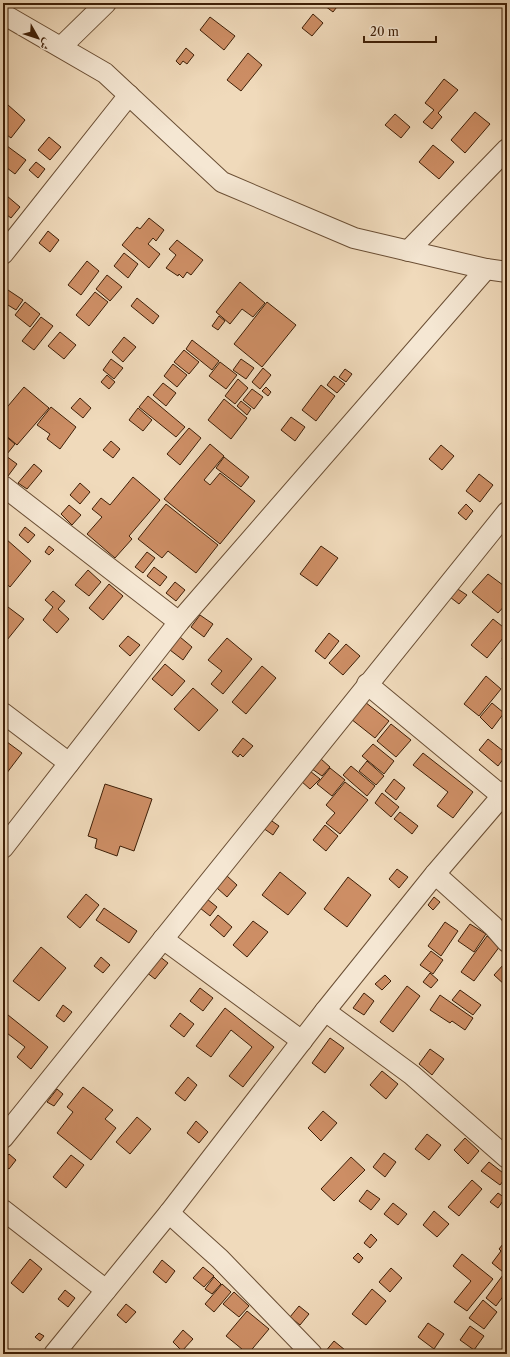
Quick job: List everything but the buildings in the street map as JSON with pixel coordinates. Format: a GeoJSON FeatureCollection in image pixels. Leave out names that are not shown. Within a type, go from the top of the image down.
{"type":"FeatureCollection","features":[{"type":"Feature","properties":{"kind":"street"},"geometry":{"type":"LineString","coordinates":[[61,48],[106,3]]}},
{"type":"Feature","properties":{"kind":"street"},"geometry":{"type":"LineString","coordinates":[[3,14],[105,73],[222,182],[354,238],[486,269],[507,272]]}},
{"type":"Feature","properties":{"kind":"street"},"geometry":{"type":"LineString","coordinates":[[3,254],[129,95]]}},
{"type":"Feature","properties":{"kind":"street"},"geometry":{"type":"LineString","coordinates":[[408,251],[507,149]]}},
{"type":"Feature","properties":{"kind":"street"},"geometry":{"type":"LineString","coordinates":[[3,848],[179,622],[486,269]]}},
{"type":"Feature","properties":{"kind":"street"},"geometry":{"type":"LineString","coordinates":[[3,486],[179,622]]}},
{"type":"Feature","properties":{"kind":"street"},"geometry":{"type":"LineString","coordinates":[[3,1138],[507,512]]}},
{"type":"Feature","properties":{"kind":"street"},"geometry":{"type":"LineString","coordinates":[[54,1354],[169,1213],[325,1011],[435,874],[504,793],[367,684]]}},
{"type":"Feature","properties":{"kind":"street"},"geometry":{"type":"LineString","coordinates":[[3,713],[69,763]]}},
{"type":"Feature","properties":{"kind":"street"},"geometry":{"type":"LineString","coordinates":[[435,874],[493,926],[507,942]]}},
{"type":"Feature","properties":{"kind":"street"},"geometry":{"type":"LineString","coordinates":[[163,939],[302,1042]]}},
{"type":"Feature","properties":{"kind":"street"},"geometry":{"type":"LineString","coordinates":[[325,1011],[412,1075],[507,1158]]}},
{"type":"Feature","properties":{"kind":"street"},"geometry":{"type":"LineString","coordinates":[[3,1210],[106,1290]]}},
{"type":"Feature","properties":{"kind":"street"},"geometry":{"type":"LineString","coordinates":[[169,1213],[220,1259],[312,1354]]}}]}
